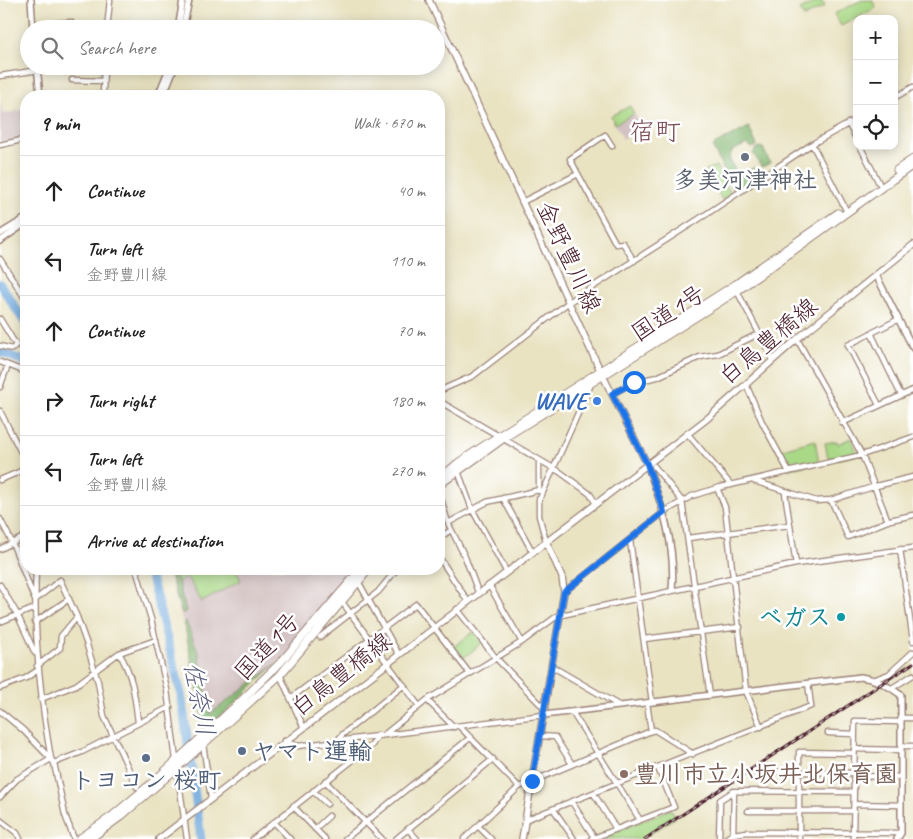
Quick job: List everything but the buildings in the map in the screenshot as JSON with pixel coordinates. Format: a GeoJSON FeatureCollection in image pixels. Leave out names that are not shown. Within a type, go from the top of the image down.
{"type":"FeatureCollection","features":[{"type":"Feature","properties":{"kind":"highway","name":"国道1号"},"geometry":{"type":"LineString","coordinates":[[445,480],[502,437],[736,284],[913,159]]}},
{"type":"Feature","properties":{"kind":"highway","name":"国道1号"},"geometry":{"type":"LineString","coordinates":[[445,474],[458,463],[591,384],[602,373],[737,291],[913,165]]}},
{"type":"Feature","properties":{"kind":"highway","name":"国道1号"},"geometry":{"type":"LineString","coordinates":[[90,839],[120,817],[176,764],[280,675],[342,602],[358,575]]}},
{"type":"Feature","properties":{"kind":"highway","name":"国道1号"},"geometry":{"type":"LineString","coordinates":[[202,741],[281,662],[361,575]]}},
{"type":"Feature","properties":{"kind":"highway","name":"国道1号"},"geometry":{"type":"LineString","coordinates":[[79,839],[111,817],[176,764]]}},
{"type":"Feature","properties":{"kind":"main road","name":"金野豊川線"},"geometry":{"type":"LineString","coordinates":[[429,0],[438,20]]}},
{"type":"Feature","properties":{"kind":"main road","name":"金野豊川線"},"geometry":{"type":"LineString","coordinates":[[445,35],[602,373],[647,464]]}},
{"type":"Feature","properties":{"kind":"main road","name":"白鳥豊橋線"},"geometry":{"type":"LineString","coordinates":[[647,464],[913,245]]}},
{"type":"Feature","properties":{"kind":"main road"},"geometry":{"type":"LineString","coordinates":[[522,839],[553,666],[564,592],[562,577],[546,541],[647,464]]}},
{"type":"Feature","properties":{"kind":"main road","name":"白鳥豊橋線"},"geometry":{"type":"LineString","coordinates":[[158,839],[546,541]]}},
{"type":"Feature","properties":{"kind":"street"},"geometry":{"type":"LineString","coordinates":[[31,0],[32,20]]}},
{"type":"Feature","properties":{"kind":"street"},"geometry":{"type":"LineString","coordinates":[[108,20],[110,0]]}},
{"type":"Feature","properties":{"kind":"street"},"geometry":{"type":"LineString","coordinates":[[180,20],[183,0]]}},
{"type":"Feature","properties":{"kind":"street"},"geometry":{"type":"LineString","coordinates":[[185,20],[189,0]]}},
{"type":"Feature","properties":{"kind":"street"},"geometry":{"type":"LineString","coordinates":[[0,76],[20,72]]}},
{"type":"Feature","properties":{"kind":"street"},"geometry":{"type":"LineString","coordinates":[[38,75],[39,90]]}},
{"type":"Feature","properties":{"kind":"street"},"geometry":{"type":"LineString","coordinates":[[103,75],[103,90]]}},
{"type":"Feature","properties":{"kind":"street"},"geometry":{"type":"LineString","coordinates":[[160,90],[166,75]]}},
{"type":"Feature","properties":{"kind":"street"},"geometry":{"type":"LineString","coordinates":[[165,90],[171,75]]}},
{"type":"Feature","properties":{"kind":"street"},"geometry":{"type":"LineString","coordinates":[[72,80],[103,81]]}},
{"type":"Feature","properties":{"kind":"street"},"geometry":{"type":"LineString","coordinates":[[898,96],[913,87]]}},
{"type":"Feature","properties":{"kind":"street"},"geometry":{"type":"LineString","coordinates":[[445,388],[473,376],[569,302],[812,144],[853,120]]}},
{"type":"Feature","properties":{"kind":"street"},"geometry":{"type":"LineString","coordinates":[[848,123],[853,132]]}},
{"type":"Feature","properties":{"kind":"street"},"geometry":{"type":"LineString","coordinates":[[612,146],[604,135],[570,159],[616,244],[623,243],[634,260]]}},
{"type":"Feature","properties":{"kind":"street"},"geometry":{"type":"LineString","coordinates":[[0,145],[20,140]]}},
{"type":"Feature","properties":{"kind":"street"},"geometry":{"type":"LineString","coordinates":[[812,144],[845,208]]}},
{"type":"Feature","properties":{"kind":"street"},"geometry":{"type":"LineString","coordinates":[[862,150],[879,183]]}},
{"type":"Feature","properties":{"kind":"street"},"geometry":{"type":"LineString","coordinates":[[522,202],[578,174]]}},
{"type":"Feature","properties":{"kind":"street"},"geometry":{"type":"LineString","coordinates":[[0,234],[20,222]]}},
{"type":"Feature","properties":{"kind":"street"},"geometry":{"type":"LineString","coordinates":[[0,241],[20,228]]}},
{"type":"Feature","properties":{"kind":"street"},"geometry":{"type":"LineString","coordinates":[[0,259],[20,291]]}},
{"type":"Feature","properties":{"kind":"street"},"geometry":{"type":"LineString","coordinates":[[876,275],[913,348]]}},
{"type":"Feature","properties":{"kind":"street"},"geometry":{"type":"LineString","coordinates":[[737,291],[773,360]]}},
{"type":"Feature","properties":{"kind":"street"},"geometry":{"type":"LineString","coordinates":[[0,319],[16,345],[12,349],[0,346]]}},
{"type":"Feature","properties":{"kind":"street"},"geometry":{"type":"LineString","coordinates":[[879,406],[848,344],[898,319]]}},
{"type":"Feature","properties":{"kind":"street"},"geometry":{"type":"LineString","coordinates":[[871,333],[902,395]]}},
{"type":"Feature","properties":{"kind":"street"},"geometry":{"type":"LineString","coordinates":[[612,394],[634,382],[657,378],[700,357],[718,354],[758,334]]}},
{"type":"Feature","properties":{"kind":"street"},"geometry":{"type":"LineString","coordinates":[[797,340],[812,363],[842,423],[862,455],[876,486],[888,521]]}},
{"type":"Feature","properties":{"kind":"street"},"geometry":{"type":"LineString","coordinates":[[0,362],[20,370]]}},
{"type":"Feature","properties":{"kind":"street"},"geometry":{"type":"LineString","coordinates":[[0,387],[8,365]]}},
{"type":"Feature","properties":{"kind":"street"},"geometry":{"type":"LineString","coordinates":[[538,501],[591,384]]}},
{"type":"Feature","properties":{"kind":"street"},"geometry":{"type":"LineString","coordinates":[[746,384],[762,422],[789,472]]}},
{"type":"Feature","properties":{"kind":"street"},"geometry":{"type":"LineString","coordinates":[[842,423],[913,390]]}},
{"type":"Feature","properties":{"kind":"street"},"geometry":{"type":"LineString","coordinates":[[445,404],[554,468],[590,494],[595,502]]}},
{"type":"Feature","properties":{"kind":"street"},"geometry":{"type":"LineString","coordinates":[[0,411],[20,450]]}},
{"type":"Feature","properties":{"kind":"street"},"geometry":{"type":"LineString","coordinates":[[687,433],[731,485]]}},
{"type":"Feature","properties":{"kind":"street"},"geometry":{"type":"LineString","coordinates":[[564,592],[664,512],[692,496],[717,488],[862,455],[913,437]]}},
{"type":"Feature","properties":{"kind":"street"},"geometry":{"type":"LineString","coordinates":[[539,460],[539,516],[546,541]]}},
{"type":"Feature","properties":{"kind":"street"},"geometry":{"type":"LineString","coordinates":[[647,464],[664,512],[672,549],[672,590]]}},
{"type":"Feature","properties":{"kind":"street"},"geometry":{"type":"LineString","coordinates":[[654,466],[682,501],[710,696]]}},
{"type":"Feature","properties":{"kind":"street"},"geometry":{"type":"LineString","coordinates":[[458,470],[472,509],[506,571]]}},
{"type":"Feature","properties":{"kind":"street"},"geometry":{"type":"LineString","coordinates":[[0,480],[20,472]]}},
{"type":"Feature","properties":{"kind":"street"},"geometry":{"type":"LineString","coordinates":[[753,481],[808,500],[831,500],[913,477]]}},
{"type":"Feature","properties":{"kind":"street"},"geometry":{"type":"LineString","coordinates":[[717,488],[725,507],[746,691],[761,727]]}},
{"type":"Feature","properties":{"kind":"street"},"geometry":{"type":"LineString","coordinates":[[448,523],[486,502],[539,490]]}},
{"type":"Feature","properties":{"kind":"street"},"geometry":{"type":"LineString","coordinates":[[785,493],[796,564]]}},
{"type":"Feature","properties":{"kind":"street"},"geometry":{"type":"LineString","coordinates":[[503,498],[532,551]]}},
{"type":"Feature","properties":{"kind":"street"},"geometry":{"type":"LineString","coordinates":[[831,500],[846,537],[888,521],[913,515]]}},
{"type":"Feature","properties":{"kind":"street"},"geometry":{"type":"LineString","coordinates":[[445,513],[478,592]]}},
{"type":"Feature","properties":{"kind":"street"},"geometry":{"type":"LineString","coordinates":[[0,519],[20,562]]}},
{"type":"Feature","properties":{"kind":"street"},"geometry":{"type":"LineString","coordinates":[[688,538],[790,524]]}},
{"type":"Feature","properties":{"kind":"street"},"geometry":{"type":"LineString","coordinates":[[445,534],[452,530]]}},
{"type":"Feature","properties":{"kind":"street"},"geometry":{"type":"LineString","coordinates":[[0,549],[20,539]]}},
{"type":"Feature","properties":{"kind":"street"},"geometry":{"type":"LineString","coordinates":[[630,540],[644,639],[651,731]]}},
{"type":"Feature","properties":{"kind":"street"},"geometry":{"type":"LineString","coordinates":[[385,734],[427,700],[522,642],[561,615],[796,564],[913,548]]}},
{"type":"Feature","properties":{"kind":"street"},"geometry":{"type":"LineString","coordinates":[[900,549],[910,604],[913,641]]}},
{"type":"Feature","properties":{"kind":"street"},"geometry":{"type":"LineString","coordinates":[[445,565],[467,600]]}},
{"type":"Feature","properties":{"kind":"street"},"geometry":{"type":"LineString","coordinates":[[25,575],[35,600]]}},
{"type":"Feature","properties":{"kind":"street"},"geometry":{"type":"LineString","coordinates":[[36,575],[36,654],[41,699],[52,761],[65,815],[74,839]]}},
{"type":"Feature","properties":{"kind":"street"},"geometry":{"type":"LineString","coordinates":[[138,575],[156,640],[170,708],[187,839]]}},
{"type":"Feature","properties":{"kind":"street"},"geometry":{"type":"LineString","coordinates":[[354,575],[398,653]]}},
{"type":"Feature","properties":{"kind":"street"},"geometry":{"type":"LineString","coordinates":[[320,638],[368,600],[391,575]]}},
{"type":"Feature","properties":{"kind":"street"},"geometry":{"type":"LineString","coordinates":[[35,600],[60,580],[77,617],[95,673],[104,716],[138,787]]}},
{"type":"Feature","properties":{"kind":"street"},"geometry":{"type":"LineString","coordinates":[[488,584],[522,642]]}},
{"type":"Feature","properties":{"kind":"street"},"geometry":{"type":"LineString","coordinates":[[0,585],[17,614],[36,654]]}},
{"type":"Feature","properties":{"kind":"street"},"geometry":{"type":"LineString","coordinates":[[36,622],[69,599]]}},
{"type":"Feature","properties":{"kind":"street"},"geometry":{"type":"LineString","coordinates":[[342,602],[419,706]]}},
{"type":"Feature","properties":{"kind":"street"},"geometry":{"type":"LineString","coordinates":[[291,698],[416,604],[470,674]]}},
{"type":"Feature","properties":{"kind":"street"},"geometry":{"type":"LineString","coordinates":[[0,622],[35,608]]}},
{"type":"Feature","properties":{"kind":"street"},"geometry":{"type":"LineString","coordinates":[[456,609],[544,712]]}},
{"type":"Feature","properties":{"kind":"street"},"geometry":{"type":"LineString","coordinates":[[0,688],[26,678],[60,648],[60,636],[77,617]]}},
{"type":"Feature","properties":{"kind":"street"},"geometry":{"type":"LineString","coordinates":[[644,639],[702,630],[740,627]]}},
{"type":"Feature","properties":{"kind":"street"},"geometry":{"type":"LineString","coordinates":[[41,699],[76,685],[95,673],[119,653],[156,640]]}},
{"type":"Feature","properties":{"kind":"street"},"geometry":{"type":"LineString","coordinates":[[873,680],[889,674],[913,652]]}},
{"type":"Feature","properties":{"kind":"street"},"geometry":{"type":"LineString","coordinates":[[119,653],[128,667],[132,680],[138,722]]}},
{"type":"Feature","properties":{"kind":"street"},"geometry":{"type":"LineString","coordinates":[[553,666],[620,706]]}},
{"type":"Feature","properties":{"kind":"street"},"geometry":{"type":"LineString","coordinates":[[280,675],[303,726]]}},
{"type":"Feature","properties":{"kind":"street"},"geometry":{"type":"LineString","coordinates":[[892,688],[913,675]]}},
{"type":"Feature","properties":{"kind":"street"},"geometry":{"type":"LineString","coordinates":[[284,741],[298,746],[460,726],[544,712],[572,712],[861,677],[892,688],[900,695],[901,833],[897,839]]}},
{"type":"Feature","properties":{"kind":"street"},"geometry":{"type":"LineString","coordinates":[[525,820],[811,706],[808,683]]}},
{"type":"Feature","properties":{"kind":"street"},"geometry":{"type":"LineString","coordinates":[[338,740],[404,685]]}},
{"type":"Feature","properties":{"kind":"street"},"geometry":{"type":"LineString","coordinates":[[427,700],[454,726]]}},
{"type":"Feature","properties":{"kind":"street"},"geometry":{"type":"LineString","coordinates":[[0,797],[17,779],[52,761],[82,752],[138,722],[170,708]]}},
{"type":"Feature","properties":{"kind":"street"},"geometry":{"type":"LineString","coordinates":[[0,711],[23,730],[52,761]]}},
{"type":"Feature","properties":{"kind":"street"},"geometry":{"type":"LineString","coordinates":[[572,712],[640,820]]}},
{"type":"Feature","properties":{"kind":"street"},"geometry":{"type":"LineString","coordinates":[[853,839],[855,721],[913,718]]}},
{"type":"Feature","properties":{"kind":"street"},"geometry":{"type":"LineString","coordinates":[[460,726],[519,787]]}},
{"type":"Feature","properties":{"kind":"street"},"geometry":{"type":"LineString","coordinates":[[464,839],[519,787],[651,731],[655,730],[693,754]]}},
{"type":"Feature","properties":{"kind":"street"},"geometry":{"type":"LineString","coordinates":[[828,733],[854,734]]}},
{"type":"Feature","properties":{"kind":"street"},"geometry":{"type":"LineString","coordinates":[[253,839],[372,745],[378,736]]}},
{"type":"Feature","properties":{"kind":"street"},"geometry":{"type":"LineString","coordinates":[[540,736],[555,737],[572,764]]}},
{"type":"Feature","properties":{"kind":"street"},"geometry":{"type":"LineString","coordinates":[[345,839],[471,738]]}},
{"type":"Feature","properties":{"kind":"street"},"geometry":{"type":"LineString","coordinates":[[202,741],[211,798]]}},
{"type":"Feature","properties":{"kind":"street"},"geometry":{"type":"LineString","coordinates":[[799,839],[799,752],[854,751],[913,746]]}},
{"type":"Feature","properties":{"kind":"street"},"geometry":{"type":"LineString","coordinates":[[396,839],[493,759]]}},
{"type":"Feature","properties":{"kind":"street"},"geometry":{"type":"LineString","coordinates":[[572,802],[594,839],[674,807],[658,768]]}},
{"type":"Feature","properties":{"kind":"street"},"geometry":{"type":"LineString","coordinates":[[762,771],[901,778]]}},
{"type":"Feature","properties":{"kind":"street"},"geometry":{"type":"LineString","coordinates":[[325,781],[382,839]]}},
{"type":"Feature","properties":{"kind":"street"},"geometry":{"type":"LineString","coordinates":[[313,790],[326,804]]}},
{"type":"Feature","properties":{"kind":"street"},"geometry":{"type":"LineString","coordinates":[[719,839],[720,800],[734,790],[854,792]]}},
{"type":"Feature","properties":{"kind":"street"},"geometry":{"type":"LineString","coordinates":[[734,790],[734,834]]}},
{"type":"Feature","properties":{"kind":"street"},"geometry":{"type":"LineString","coordinates":[[594,794],[616,829]]}},
{"type":"Feature","properties":{"kind":"street"},"geometry":{"type":"LineString","coordinates":[[854,804],[901,804]]}},
{"type":"Feature","properties":{"kind":"street"},"geometry":{"type":"LineString","coordinates":[[293,806],[325,839]]}},
{"type":"Feature","properties":{"kind":"street"},"geometry":{"type":"LineString","coordinates":[[554,810],[574,839]]}},
{"type":"Feature","properties":{"kind":"street"},"geometry":{"type":"LineString","coordinates":[[748,811],[854,811]]}},
{"type":"Feature","properties":{"kind":"street"},"geometry":{"type":"LineString","coordinates":[[315,829],[329,816]]}},
{"type":"Feature","properties":{"kind":"street"},"geometry":{"type":"LineString","coordinates":[[0,820],[16,833],[20,839]]}},
{"type":"Feature","properties":{"kind":"street"},"geometry":{"type":"LineString","coordinates":[[274,822],[290,839]]}},
{"type":"Feature","properties":{"kind":"street"},"geometry":{"type":"LineString","coordinates":[[478,826],[491,839]]}},
{"type":"Feature","properties":{"kind":"street"},"geometry":{"type":"LineString","coordinates":[[408,829],[418,839]]}},
{"type":"Feature","properties":{"kind":"street"},"geometry":{"type":"LineString","coordinates":[[725,839],[734,834],[747,832],[901,833]]}},
{"type":"Feature","properties":{"kind":"street"},"geometry":{"type":"LineString","coordinates":[[747,832],[747,839]]}},
{"type":"Feature","properties":{"kind":"shaded area"},"geometry":{"type":"Polygon","coordinates":[[[0,100],[3,114],[20,110],[20,138],[0,143],[0,100]]]}},
{"type":"Feature","properties":{"kind":"shaded area"},"geometry":{"type":"Polygon","coordinates":[[[635,114],[642,129],[623,139],[615,124],[635,114]]]}},
{"type":"Feature","properties":{"kind":"shaded area"},"geometry":{"type":"Polygon","coordinates":[[[170,575],[352,575],[286,655],[204,731],[192,655],[170,575]]]}},
{"type":"Feature","properties":{"kind":"green space"},"geometry":{"type":"Polygon","coordinates":[[[820,0],[825,6],[804,17],[800,10],[820,0]]]}},
{"type":"Feature","properties":{"kind":"green space"},"geometry":{"type":"Polygon","coordinates":[[[862,0],[872,0],[876,8],[862,15],[853,15],[853,20],[841,26],[834,14],[862,0]]]}},
{"type":"Feature","properties":{"kind":"green space"},"geometry":{"type":"Polygon","coordinates":[[[630,106],[634,114],[615,124],[611,116],[630,106]]]}},
{"type":"Feature","properties":{"kind":"green space"},"geometry":{"type":"Polygon","coordinates":[[[749,127],[757,146],[752,148],[747,144],[732,151],[729,158],[737,174],[743,174],[755,167],[760,175],[734,191],[713,148],[714,145],[749,127]]]}},
{"type":"Feature","properties":{"kind":"green space"},"geometry":{"type":"Polygon","coordinates":[[[759,147],[763,148],[770,163],[762,167],[753,153],[759,147]]]}},
{"type":"Feature","properties":{"kind":"green space"},"geometry":{"type":"Polygon","coordinates":[[[716,166],[731,194],[722,200],[706,170],[716,166]]]}},
{"type":"Feature","properties":{"kind":"green space"},"geometry":{"type":"Polygon","coordinates":[[[851,438],[858,455],[834,460],[832,457],[828,458],[825,443],[837,441],[838,444],[851,438]]]}},
{"type":"Feature","properties":{"kind":"green space"},"geometry":{"type":"Polygon","coordinates":[[[815,440],[819,463],[789,469],[779,450],[815,440]]]}},
{"type":"Feature","properties":{"kind":"green space"},"geometry":{"type":"Polygon","coordinates":[[[170,575],[238,575],[241,580],[202,602],[187,577],[178,582],[186,611],[182,614],[170,575]]]}},
{"type":"Feature","properties":{"kind":"green space"},"geometry":{"type":"Polygon","coordinates":[[[171,575],[176,575],[186,611],[182,613],[171,575]]]}},
{"type":"Feature","properties":{"kind":"green space"},"geometry":{"type":"Polygon","coordinates":[[[186,621],[199,654],[210,714],[276,664],[205,731],[184,622],[186,621]]]}},
{"type":"Feature","properties":{"kind":"green space"},"geometry":{"type":"Polygon","coordinates":[[[473,632],[482,643],[461,660],[452,648],[473,632]]]}},
{"type":"Feature","properties":{"kind":"green space"},"geometry":{"type":"Polygon","coordinates":[[[671,809],[676,817],[642,839],[597,839],[671,809]]]}},
{"type":"Feature","properties":{"kind":"waterway","name":"佐奈川"},"geometry":{"type":"LineString","coordinates":[[0,284],[20,315]]}},
{"type":"Feature","properties":{"kind":"waterway"},"geometry":{"type":"LineString","coordinates":[[0,352],[20,360]]}},
{"type":"Feature","properties":{"kind":"waterway","name":"佐奈川"},"geometry":{"type":"LineString","coordinates":[[151,575],[181,693],[201,839]]}},
{"type":"Feature","properties":{"kind":"railway"},"geometry":{"type":"LineString","coordinates":[[645,839],[913,663]]}},
{"type":"Feature","properties":{"kind":"place","name":"多美河津神社"},"geometry":{"type":"Point","coordinates":[745,157]}},
{"type":"Feature","properties":{"kind":"place","name":"WAVE"},"geometry":{"type":"Point","coordinates":[597,401]}},
{"type":"Feature","properties":{"kind":"place","name":"ベガス"},"geometry":{"type":"Point","coordinates":[841,617]}},
{"type":"Feature","properties":{"kind":"place","name":"ヤマト運輸"},"geometry":{"type":"Point","coordinates":[242,751]}},
{"type":"Feature","properties":{"kind":"place","name":"トヨコン 桜町"},"geometry":{"type":"Point","coordinates":[146,758]}},
{"type":"Feature","properties":{"kind":"place","name":"豊川市立小坂井北保育園"},"geometry":{"type":"Point","coordinates":[624,774]}},
{"type":"Feature","properties":{"kind":"district","name":"宿町"},"geometry":{"type":"Point","coordinates":[655,131]}},
{"type":"Feature","properties":{"kind":"route"},"geometry":{"type":"LineString","coordinates":[[532,781],[553,666],[564,592],[664,512],[647,464],[612,394],[634,382]]}}]}
